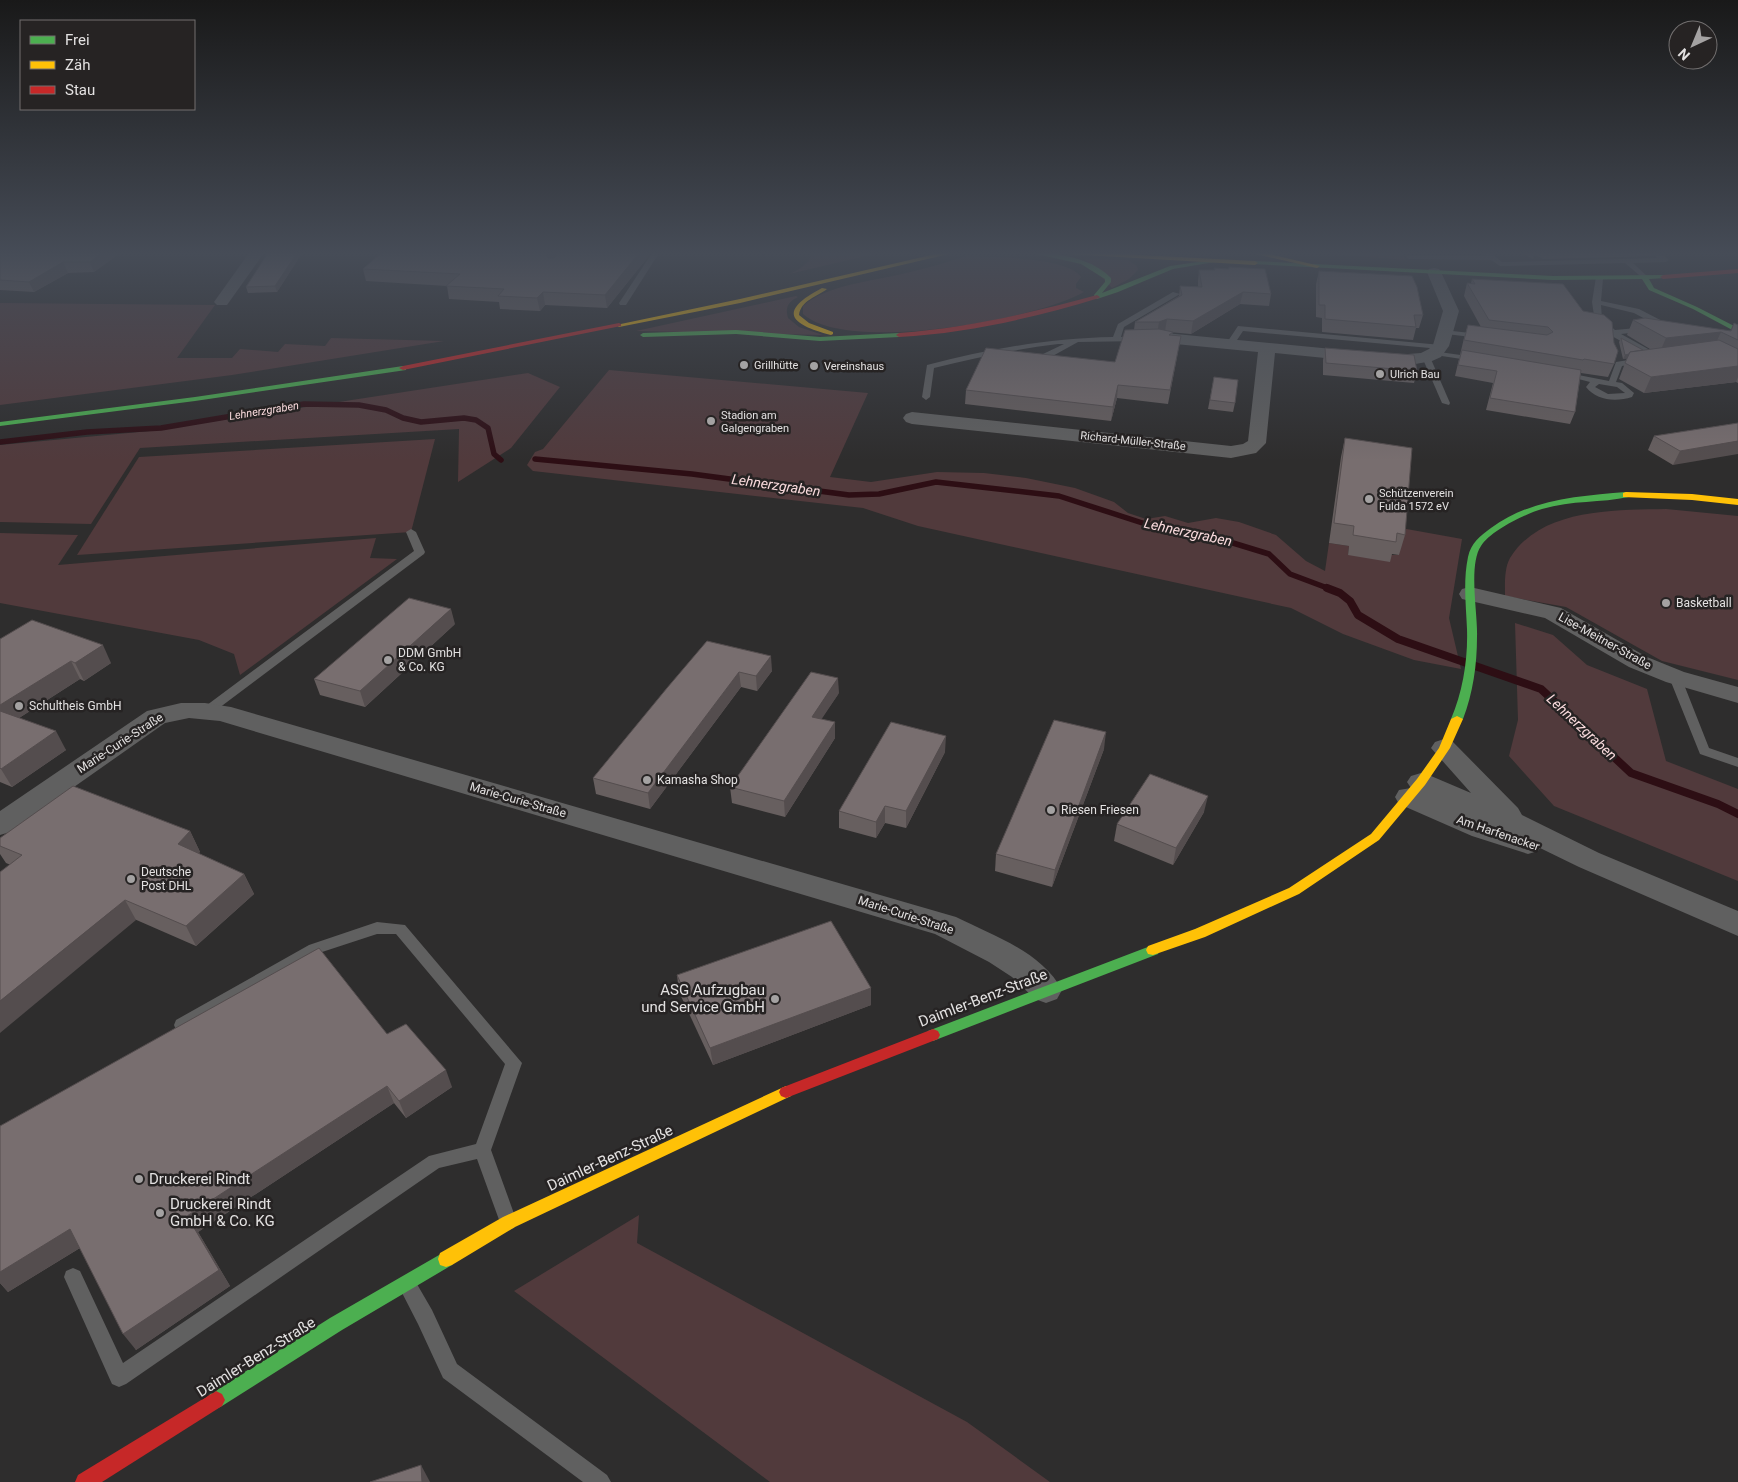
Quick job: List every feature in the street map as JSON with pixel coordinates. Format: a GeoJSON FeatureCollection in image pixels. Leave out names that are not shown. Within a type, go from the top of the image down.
{"type":"FeatureCollection","features":[{"type":"Feature","properties":{"kind":"main road"},"geometry":{"type":"LineString","coordinates":[[429,351],[590,322]]}},
{"type":"Feature","properties":{"kind":"main road"},"geometry":{"type":"LineString","coordinates":[[0,424],[421,365],[635,322]]}},
{"type":"Feature","properties":{"kind":"main road"},"geometry":{"type":"LineString","coordinates":[[802,322],[807,326],[825,332],[854,338]]}},
{"type":"Feature","properties":{"kind":"main road"},"geometry":{"type":"LineString","coordinates":[[508,349],[625,337],[707,332],[820,339],[913,336],[976,328],[1004,322]]}},
{"type":"Feature","properties":{"kind":"main road"},"geometry":{"type":"LineString","coordinates":[[1722,322],[1738,331]]}},
{"type":"Feature","properties":{"kind":"main road"},"geometry":{"type":"LineString","coordinates":[[9,411],[167,391]]}},
{"type":"Feature","properties":{"kind":"main road","name":"Daimler-Benz-Straße"},"geometry":{"type":"LineString","coordinates":[[85,1482],[336,1324],[509,1222],[784,1092],[1046,990],[1200,933],[1294,891],[1375,837],[1415,790],[1444,748],[1460,711],[1468,676],[1472,641],[1470,594],[1473,556],[1476,546],[1499,525],[1538,507],[1583,498],[1626,495],[1738,502]]}},
{"type":"Feature","properties":{"kind":"street"},"geometry":{"type":"LineString","coordinates":[[1160,338],[1410,360],[1437,347],[1447,322]]}},
{"type":"Feature","properties":{"kind":"street","name":"Richard-Müller-Straße"},"geometry":{"type":"LineString","coordinates":[[912,418],[1231,452],[1249,449],[1257,443],[1267,347]]}},
{"type":"Feature","properties":{"kind":"street","name":"Lise-Meitner-Straße"},"geometry":{"type":"LineString","coordinates":[[1470,594],[1553,613],[1638,662],[1675,677],[1738,695]]}},
{"type":"Feature","properties":{"kind":"street","name":"Marie-Curie-Straße"},"geometry":{"type":"LineString","coordinates":[[0,825],[156,717],[172,711],[192,709],[207,711],[232,716],[945,925],[1000,953],[1023,968],[1046,990]]}},
{"type":"Feature","properties":{"kind":"street","name":"Am Harfenacker"},"geometry":{"type":"LineString","coordinates":[[1444,748],[1515,823]]}},
{"type":"Feature","properties":{"kind":"street","name":"Am Harfenacker"},"geometry":{"type":"LineString","coordinates":[[1415,790],[1515,823],[1589,860],[1738,924]]}},
{"type":"Feature","properties":{"kind":"street","name":"Am Harfenacker"},"geometry":{"type":"LineString","coordinates":[[1415,790],[1482,830],[1589,860]]}},
{"type":"Feature","properties":{"kind":"lane"},"geometry":{"type":"LineString","coordinates":[[1116,339],[1121,326],[1128,322]]}},
{"type":"Feature","properties":{"kind":"lane"},"geometry":{"type":"LineString","coordinates":[[1600,322],[1613,337],[1657,358]]}},
{"type":"Feature","properties":{"kind":"lane"},"geometry":{"type":"LineString","coordinates":[[1613,337],[1666,326],[1658,322]]}},
{"type":"Feature","properties":{"kind":"lane"},"geometry":{"type":"LineString","coordinates":[[1230,344],[1241,328],[1437,347],[1485,361]]}},
{"type":"Feature","properties":{"kind":"lane"},"geometry":{"type":"LineString","coordinates":[[1437,347],[1485,337]]}},
{"type":"Feature","properties":{"kind":"lane"},"geometry":{"type":"LineString","coordinates":[[926,397],[930,367],[958,359],[1039,343],[1077,340],[1145,339]]}},
{"type":"Feature","properties":{"kind":"lane"},"geometry":{"type":"LineString","coordinates":[[1046,356],[1077,340]]}},
{"type":"Feature","properties":{"kind":"lane"},"geometry":{"type":"LineString","coordinates":[[1437,347],[1446,403]]}},
{"type":"Feature","properties":{"kind":"lane"},"geometry":{"type":"LineString","coordinates":[[1612,383],[1617,360],[1666,356]]}},
{"type":"Feature","properties":{"kind":"lane"},"geometry":{"type":"LineString","coordinates":[[1550,372],[1612,383],[1624,387],[1630,393],[1625,397],[1614,400],[1592,390],[1591,385],[1599,382]]}},
{"type":"Feature","properties":{"kind":"lane"},"geometry":{"type":"LineString","coordinates":[[207,711],[420,552],[411,532]]}},
{"type":"Feature","properties":{"kind":"lane"},"geometry":{"type":"LineString","coordinates":[[1675,677],[1704,750],[1738,763]]}},
{"type":"Feature","properties":{"kind":"lane"},"geometry":{"type":"LineString","coordinates":[[170,1032],[314,949],[377,928],[400,929],[514,1063],[482,1150],[509,1222]]}},
{"type":"Feature","properties":{"kind":"lane"},"geometry":{"type":"LineString","coordinates":[[73,1277],[119,1377],[435,1161],[482,1150]]}},
{"type":"Feature","properties":{"kind":"lane"},"geometry":{"type":"LineString","coordinates":[[406,1283],[425,1317],[450,1371],[600,1482]]}},
{"type":"Feature","properties":{"kind":"shaded area"},"geometry":{"type":"Polygon","coordinates":[[[0,322],[203,322],[177,358],[232,358],[240,349],[278,352],[285,344],[325,346],[331,338],[444,341],[232,375],[0,405],[0,322]]]}},
{"type":"Feature","properties":{"kind":"shaded area"},"geometry":{"type":"Polygon","coordinates":[[[676,322],[793,322],[799,327],[823,335],[636,331],[676,322]]]}},
{"type":"Feature","properties":{"kind":"shaded area"},"geometry":{"type":"Polygon","coordinates":[[[819,322],[984,322],[898,332],[859,331],[826,326],[819,322]]]}},
{"type":"Feature","properties":{"kind":"shaded area"},"geometry":{"type":"Polygon","coordinates":[[[609,370],[868,393],[830,477],[871,482],[937,472],[984,473],[1026,478],[1075,488],[1114,502],[1128,513],[1146,519],[1165,516],[1188,523],[1216,518],[1239,522],[1276,535],[1306,561],[1325,571],[1329,543],[1349,546],[1348,555],[1399,555],[1401,528],[1462,539],[1449,618],[1461,669],[1414,660],[1343,634],[1291,608],[918,526],[863,508],[533,471],[527,465],[535,452],[543,449],[609,370]]]}},
{"type":"Feature","properties":{"kind":"shaded area"},"geometry":{"type":"Polygon","coordinates":[[[528,373],[560,387],[511,448],[458,482],[459,429],[140,448],[91,524],[0,522],[0,445],[150,431],[528,373]]]}},
{"type":"Feature","properties":{"kind":"shaded area"},"geometry":{"type":"Polygon","coordinates":[[[435,439],[411,532],[77,555],[139,457],[435,439]]]}},
{"type":"Feature","properties":{"kind":"shaded area"},"geometry":{"type":"Polygon","coordinates":[[[1666,509],[1738,516],[1738,680],[1662,661],[1566,607],[1505,596],[1506,572],[1510,558],[1524,542],[1540,529],[1580,515],[1624,510],[1666,509]]]}},
{"type":"Feature","properties":{"kind":"shaded area"},"geometry":{"type":"Polygon","coordinates":[[[0,533],[78,535],[58,565],[376,538],[370,558],[397,559],[240,675],[234,654],[199,640],[0,603],[0,533]]]}},
{"type":"Feature","properties":{"kind":"shaded area"},"geometry":{"type":"Polygon","coordinates":[[[1515,623],[1553,635],[1587,665],[1647,689],[1666,761],[1738,789],[1738,881],[1554,806],[1509,756],[1518,720],[1515,623]]]}},
{"type":"Feature","properties":{"kind":"shaded area"},"geometry":{"type":"Polygon","coordinates":[[[639,1215],[637,1243],[967,1422],[1050,1482],[770,1482],[514,1291],[639,1215]]]}},
{"type":"Feature","properties":{"kind":"building"},"geometry":{"type":"Polygon","coordinates":[[[1361,322],[1415,322],[1416,327],[1361,322]]]}},
{"type":"Feature","properties":{"kind":"building"},"geometry":{"type":"Polygon","coordinates":[[[1507,322],[1612,322],[1614,343],[1618,351],[1614,364],[1464,340],[1468,325],[1547,335],[1553,332],[1548,327],[1507,322]]]}},
{"type":"Feature","properties":{"kind":"building"},"geometry":{"type":"Polygon","coordinates":[[[1637,322],[1673,322],[1731,331],[1734,323],[1738,325],[1738,340],[1721,332],[1666,338],[1637,322]]]}},
{"type":"Feature","properties":{"kind":"building"},"geometry":{"type":"Polygon","coordinates":[[[1159,329],[1173,332],[1169,335],[1181,336],[1170,390],[1118,385],[1113,407],[966,390],[986,348],[1115,362],[1125,330],[1159,329]]]}},
{"type":"Feature","properties":{"kind":"building"},"geometry":{"type":"Polygon","coordinates":[[[1621,338],[1643,350],[1630,352],[1625,355],[1621,338]]]}},
{"type":"Feature","properties":{"kind":"building"},"geometry":{"type":"Polygon","coordinates":[[[1719,340],[1738,349],[1738,366],[1651,377],[1625,363],[1630,352],[1719,340]]]}},
{"type":"Feature","properties":{"kind":"building"},"geometry":{"type":"Polygon","coordinates":[[[1325,348],[1414,355],[1417,371],[1326,363],[1325,348]]]}},
{"type":"Feature","properties":{"kind":"building"},"geometry":{"type":"Polygon","coordinates":[[[1462,350],[1581,370],[1575,412],[1490,398],[1497,371],[1458,365],[1462,350]]]}},
{"type":"Feature","properties":{"kind":"building"},"geometry":{"type":"Polygon","coordinates":[[[1214,377],[1238,380],[1235,403],[1210,400],[1214,377]]]}},
{"type":"Feature","properties":{"kind":"building"},"geometry":{"type":"Polygon","coordinates":[[[1738,423],[1738,441],[1680,451],[1654,436],[1738,423]]]}},
{"type":"Feature","properties":{"kind":"building","name":"Schützenverein Fulda 1572 eV"},"geometry":{"type":"Polygon","coordinates":[[[1345,438],[1412,448],[1405,535],[1397,533],[1396,542],[1353,535],[1354,526],[1334,523],[1345,438]]]}},
{"type":"Feature","properties":{"kind":"building"},"geometry":{"type":"Polygon","coordinates":[[[409,598],[451,609],[360,691],[314,679],[409,598]]]}},
{"type":"Feature","properties":{"kind":"building"},"geometry":{"type":"Polygon","coordinates":[[[32,620],[103,645],[75,663],[71,661],[0,705],[0,639],[32,620]]]}},
{"type":"Feature","properties":{"kind":"building"},"geometry":{"type":"Polygon","coordinates":[[[707,641],[771,656],[756,676],[739,672],[648,793],[593,778],[667,688],[707,641]]]}},
{"type":"Feature","properties":{"kind":"building"},"geometry":{"type":"Polygon","coordinates":[[[811,672],[838,678],[812,717],[835,722],[784,801],[730,787],[811,672]]]}},
{"type":"Feature","properties":{"kind":"building"},"geometry":{"type":"Polygon","coordinates":[[[0,711],[56,731],[1,769],[0,711]]]}},
{"type":"Feature","properties":{"kind":"building","name":"Riesen Friesen"},"geometry":{"type":"Polygon","coordinates":[[[1054,720],[1106,732],[1055,870],[996,854],[1054,720]]]}},
{"type":"Feature","properties":{"kind":"building"},"geometry":{"type":"Polygon","coordinates":[[[891,722],[946,736],[906,811],[885,806],[876,822],[839,811],[891,722]]]}},
{"type":"Feature","properties":{"kind":"building"},"geometry":{"type":"Polygon","coordinates":[[[1150,774],[1208,796],[1176,848],[1117,824],[1150,774]]]}},
{"type":"Feature","properties":{"kind":"building"},"geometry":{"type":"Polygon","coordinates":[[[73,786],[190,831],[178,844],[244,874],[186,926],[125,900],[0,1001],[0,872],[22,855],[0,846],[0,838],[73,786]]]}},
{"type":"Feature","properties":{"kind":"building","name":"ASG Aufzugbau und Service GmbH"},"geometry":{"type":"Polygon","coordinates":[[[831,921],[871,988],[710,1048],[677,975],[831,921]]]}},
{"type":"Feature","properties":{"kind":"building","name":"Druckerei Rindt"},"geometry":{"type":"Polygon","coordinates":[[[319,948],[387,1034],[406,1024],[446,1070],[399,1101],[387,1086],[187,1216],[219,1270],[123,1334],[70,1229],[0,1272],[0,1126],[319,948]]]}},
{"type":"Feature","properties":{"kind":"building"},"geometry":{"type":"Polygon","coordinates":[[[421,1465],[422,1482],[370,1482],[421,1465]]]}},
{"type":"Feature","properties":{"kind":"waterway","name":"Lehnerzgraben"},"geometry":{"type":"LineString","coordinates":[[0,442],[87,432],[161,428],[304,404],[359,405],[386,410],[403,418],[421,422],[464,418],[476,420],[488,428],[494,454],[501,460]]}},
{"type":"Feature","properties":{"kind":"waterway","name":"Lehnerzgraben"},"geometry":{"type":"LineString","coordinates":[[535,459],[692,474],[849,495],[879,494],[936,482],[1059,496],[1161,529],[1210,536],[1269,554],[1290,574],[1330,589]]}},
{"type":"Feature","properties":{"kind":"waterway","name":"Lehnerzgraben"},"geometry":{"type":"LineString","coordinates":[[1327,588],[1340,593],[1350,601],[1358,615],[1398,639],[1541,689],[1631,773],[1718,804],[1738,814]]}},
{"type":"Feature","properties":{"kind":"traffic: fast"},"geometry":{"type":"LineString","coordinates":[[1721,322],[1738,331]]}},
{"type":"Feature","properties":{"kind":"traffic: fast"},"geometry":{"type":"LineString","coordinates":[[643,335],[736,332],[820,339],[899,335]]}},
{"type":"Feature","properties":{"kind":"traffic: fast"},"geometry":{"type":"LineString","coordinates":[[0,424],[195,399],[403,368]]}},
{"type":"Feature","properties":{"kind":"traffic: fast"},"geometry":{"type":"LineString","coordinates":[[1457,719],[1466,691],[1471,660],[1470,577],[1477,544],[1505,522],[1537,508],[1572,500],[1626,495]]}},
{"type":"Feature","properties":{"kind":"traffic: fast"},"geometry":{"type":"LineString","coordinates":[[933,1035],[1153,950]]}},
{"type":"Feature","properties":{"kind":"traffic: fast"},"geometry":{"type":"LineString","coordinates":[[216,1400],[336,1324],[446,1259]]}},
{"type":"Feature","properties":{"kind":"traffic: slow"},"geometry":{"type":"LineString","coordinates":[[619,325],[633,322]]}},
{"type":"Feature","properties":{"kind":"traffic: slow"},"geometry":{"type":"LineString","coordinates":[[802,322],[831,333]]}},
{"type":"Feature","properties":{"kind":"traffic: slow"},"geometry":{"type":"LineString","coordinates":[[1626,495],[1692,497],[1738,502]]}},
{"type":"Feature","properties":{"kind":"traffic: slow"},"geometry":{"type":"LineString","coordinates":[[1153,950],[1200,933],[1294,891],[1375,837],[1421,782],[1444,748],[1457,719]]}},
{"type":"Feature","properties":{"kind":"traffic: slow"},"geometry":{"type":"LineString","coordinates":[[446,1259],[509,1222],[786,1092]]}},
{"type":"Feature","properties":{"kind":"traffic: jam"},"geometry":{"type":"LineString","coordinates":[[899,335],[949,331],[998,322]]}},
{"type":"Feature","properties":{"kind":"traffic: jam"},"geometry":{"type":"LineString","coordinates":[[403,368],[619,325]]}},
{"type":"Feature","properties":{"kind":"traffic: jam"},"geometry":{"type":"LineString","coordinates":[[786,1092],[933,1035]]}},
{"type":"Feature","properties":{"kind":"traffic: jam"},"geometry":{"type":"LineString","coordinates":[[85,1482],[216,1400]]}},
{"type":"Feature","properties":{"kind":"place","name":"Grillhütte"},"geometry":{"type":"Point","coordinates":[744,365]}},
{"type":"Feature","properties":{"kind":"place","name":"Vereinshaus"},"geometry":{"type":"Point","coordinates":[814,366]}},
{"type":"Feature","properties":{"kind":"place","name":"Ulrich Bau"},"geometry":{"type":"Point","coordinates":[1380,374]}},
{"type":"Feature","properties":{"kind":"place","name":"Stadion am Galgengraben"},"geometry":{"type":"Point","coordinates":[711,421]}},
{"type":"Feature","properties":{"kind":"place","name":"Schützenverein Fulda 1572 eV"},"geometry":{"type":"Point","coordinates":[1369,499]}},
{"type":"Feature","properties":{"kind":"place","name":"Basketball"},"geometry":{"type":"Point","coordinates":[1666,603]}},
{"type":"Feature","properties":{"kind":"place","name":"DDM GmbH & Co. KG"},"geometry":{"type":"Point","coordinates":[388,660]}},
{"type":"Feature","properties":{"kind":"place","name":"Schultheis GmbH"},"geometry":{"type":"Point","coordinates":[19,706]}},
{"type":"Feature","properties":{"kind":"place","name":"Kamasha Shop"},"geometry":{"type":"Point","coordinates":[647,780]}},
{"type":"Feature","properties":{"kind":"place","name":"Riesen Friesen"},"geometry":{"type":"Point","coordinates":[1051,810]}},
{"type":"Feature","properties":{"kind":"place","name":"Deutsche Post DHL"},"geometry":{"type":"Point","coordinates":[131,879]}},
{"type":"Feature","properties":{"kind":"place","name":"ASG Aufzugbau und Service GmbH"},"geometry":{"type":"Point","coordinates":[775,999]}},
{"type":"Feature","properties":{"kind":"place","name":"Druckerei Rindt"},"geometry":{"type":"Point","coordinates":[139,1179]}},
{"type":"Feature","properties":{"kind":"place","name":"Druckerei Rindt GmbH & Co. KG"},"geometry":{"type":"Point","coordinates":[160,1213]}}]}
